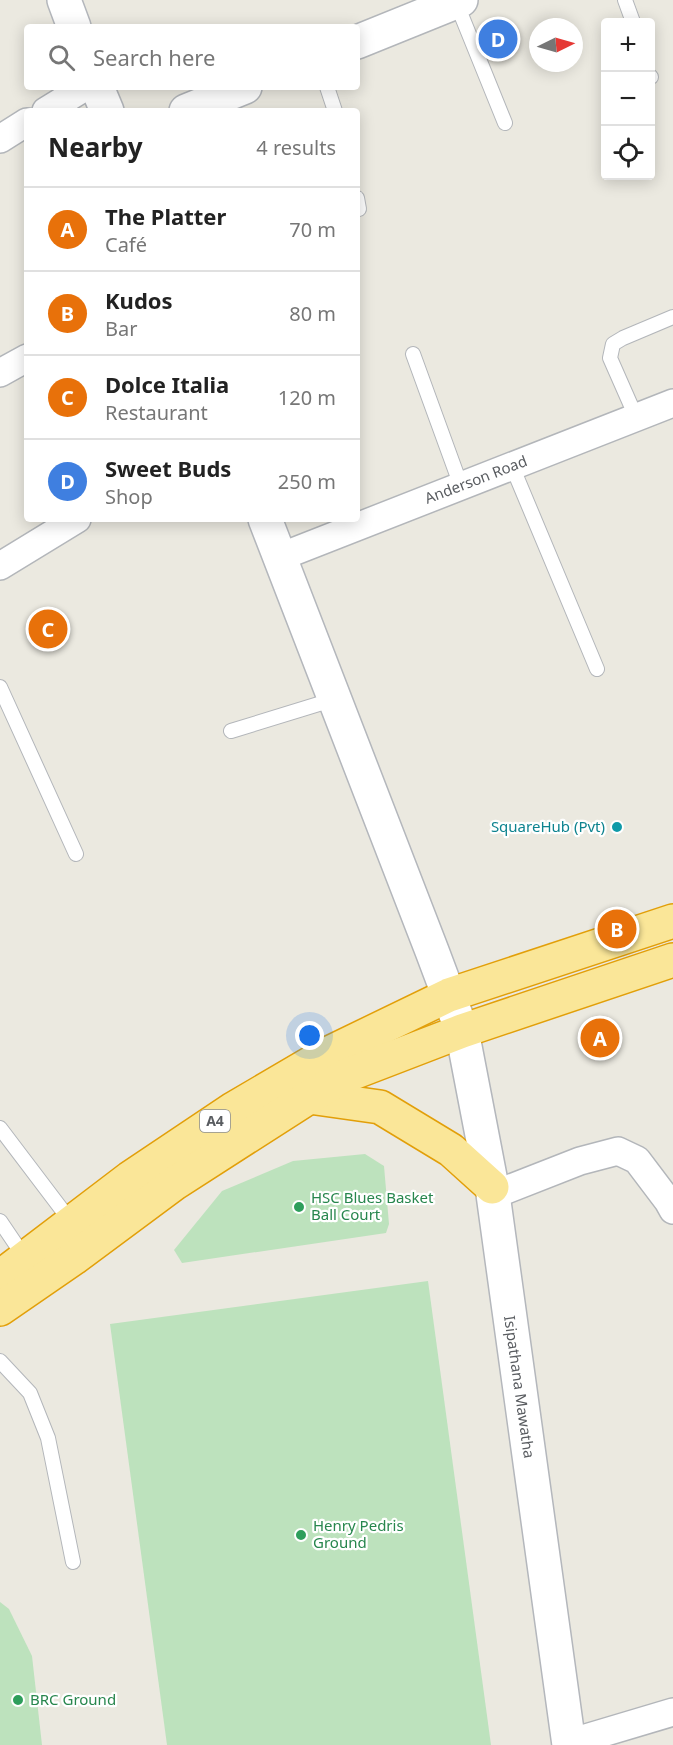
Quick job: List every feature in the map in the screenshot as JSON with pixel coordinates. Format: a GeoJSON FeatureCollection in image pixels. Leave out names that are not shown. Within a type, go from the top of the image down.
{"type":"FeatureCollection","features":[{"type":"Feature","properties":{"kind":"highway","name":"A4"},"geometry":{"type":"LineString","coordinates":[[12,1268],[130,1178],[233,1109],[325,1055],[449,995],[673,921]]}},
{"type":"Feature","properties":{"kind":"highway","name":"A4"},"geometry":{"type":"LineString","coordinates":[[0,1309],[74,1258],[175,1183],[345,1076],[462,1031],[673,960]]}},
{"type":"Feature","properties":{"kind":"highway"},"geometry":{"type":"LineString","coordinates":[[309,1097],[380,1107],[451,1150],[492,1191]]}},
{"type":"Feature","properties":{"kind":"main road"},"geometry":{"type":"LineString","coordinates":[[64,0],[73,24]]}},
{"type":"Feature","properties":{"kind":"main road"},"geometry":{"type":"LineString","coordinates":[[360,41],[459,1]]}},
{"type":"Feature","properties":{"kind":"main road"},"geometry":{"type":"LineString","coordinates":[[99,90],[106,108]]}},
{"type":"Feature","properties":{"kind":"main road"},"geometry":{"type":"LineString","coordinates":[[193,108],[238,90]]}},
{"type":"Feature","properties":{"kind":"main road","name":"Isipathana Mawatha"},"geometry":{"type":"LineString","coordinates":[[266,522],[462,1031],[492,1191],[569,1744]]}},
{"type":"Feature","properties":{"kind":"street"},"geometry":{"type":"LineString","coordinates":[[51,108],[80,90]]}},
{"type":"Feature","properties":{"kind":"street"},"geometry":{"type":"LineString","coordinates":[[0,139],[24,124]]}},
{"type":"Feature","properties":{"kind":"street"},"geometry":{"type":"LineString","coordinates":[[0,373],[24,360]]}},
{"type":"Feature","properties":{"kind":"street","name":"Anderson Road"},"geometry":{"type":"LineString","coordinates":[[280,557],[673,403]]}},
{"type":"Feature","properties":{"kind":"street"},"geometry":{"type":"LineString","coordinates":[[0,566],[72,522]]}},
{"type":"Feature","properties":{"kind":"street"},"geometry":{"type":"LineString","coordinates":[[492,1191],[580,1161],[618,1151],[637,1160],[673,1210]]}},
{"type":"Feature","properties":{"kind":"street"},"geometry":{"type":"LineString","coordinates":[[569,1744],[673,1712]]}},
{"type":"Feature","properties":{"kind":"lane"},"geometry":{"type":"LineString","coordinates":[[625,0],[632,18]]}},
{"type":"Feature","properties":{"kind":"lane"},"geometry":{"type":"LineString","coordinates":[[459,1],[505,123]]}},
{"type":"Feature","properties":{"kind":"lane"},"geometry":{"type":"LineString","coordinates":[[328,90],[334,108]]}},
{"type":"Feature","properties":{"kind":"lane"},"geometry":{"type":"LineString","coordinates":[[636,417],[610,358],[613,344],[673,317]]}},
{"type":"Feature","properties":{"kind":"lane"},"geometry":{"type":"LineString","coordinates":[[413,354],[461,486]]}},
{"type":"Feature","properties":{"kind":"lane"},"geometry":{"type":"LineString","coordinates":[[512,466],[597,669]]}},
{"type":"Feature","properties":{"kind":"lane"},"geometry":{"type":"LineString","coordinates":[[0,687],[76,854]]}},
{"type":"Feature","properties":{"kind":"lane"},"geometry":{"type":"LineString","coordinates":[[231,730],[335,699]]}},
{"type":"Feature","properties":{"kind":"lane"},"geometry":{"type":"LineString","coordinates":[[0,1128],[72,1223]]}},
{"type":"Feature","properties":{"kind":"lane"},"geometry":{"type":"LineString","coordinates":[[0,1221],[12,1268]]}},
{"type":"Feature","properties":{"kind":"lane"},"geometry":{"type":"LineString","coordinates":[[0,1361],[30,1393],[48,1438],[73,1562]]}},
{"type":"Feature","properties":{"kind":"green space","name":"HSC Blues Basket Ball Court"},"geometry":{"type":"Polygon","coordinates":[[[365,1154],[384,1166],[389,1224],[386,1233],[182,1263],[174,1250],[222,1191],[293,1161],[365,1154]]]}},
{"type":"Feature","properties":{"kind":"green space","name":"Henry Pedris Ground"},"geometry":{"type":"Polygon","coordinates":[[[428,1281],[491,1745],[167,1745],[110,1324],[428,1281]]]}},
{"type":"Feature","properties":{"kind":"green space","name":"BRC Ground"},"geometry":{"type":"Polygon","coordinates":[[[0,1602],[9,1609],[32,1656],[42,1745],[0,1745],[0,1602]]]}},
{"type":"Feature","properties":{"kind":"place","name":"Sweet Buds"},"geometry":{"type":"Point","coordinates":[498,39]}},
{"type":"Feature","properties":{"kind":"place","name":"Dolce Italia"},"geometry":{"type":"Point","coordinates":[48,629]}},
{"type":"Feature","properties":{"kind":"place","name":"SquareHub (Pvt)"},"geometry":{"type":"Point","coordinates":[617,827]}},
{"type":"Feature","properties":{"kind":"place","name":"Kudos"},"geometry":{"type":"Point","coordinates":[617,929]}},
{"type":"Feature","properties":{"kind":"place","name":"The Platter"},"geometry":{"type":"Point","coordinates":[600,1038]}},
{"type":"Feature","properties":{"kind":"place","name":"HSC Blues Basket Ball Court"},"geometry":{"type":"Point","coordinates":[299,1207]}},
{"type":"Feature","properties":{"kind":"place","name":"Henry Pedris Ground"},"geometry":{"type":"Point","coordinates":[301,1535]}},
{"type":"Feature","properties":{"kind":"place","name":"BRC Ground"},"geometry":{"type":"Point","coordinates":[18,1700]}}]}
